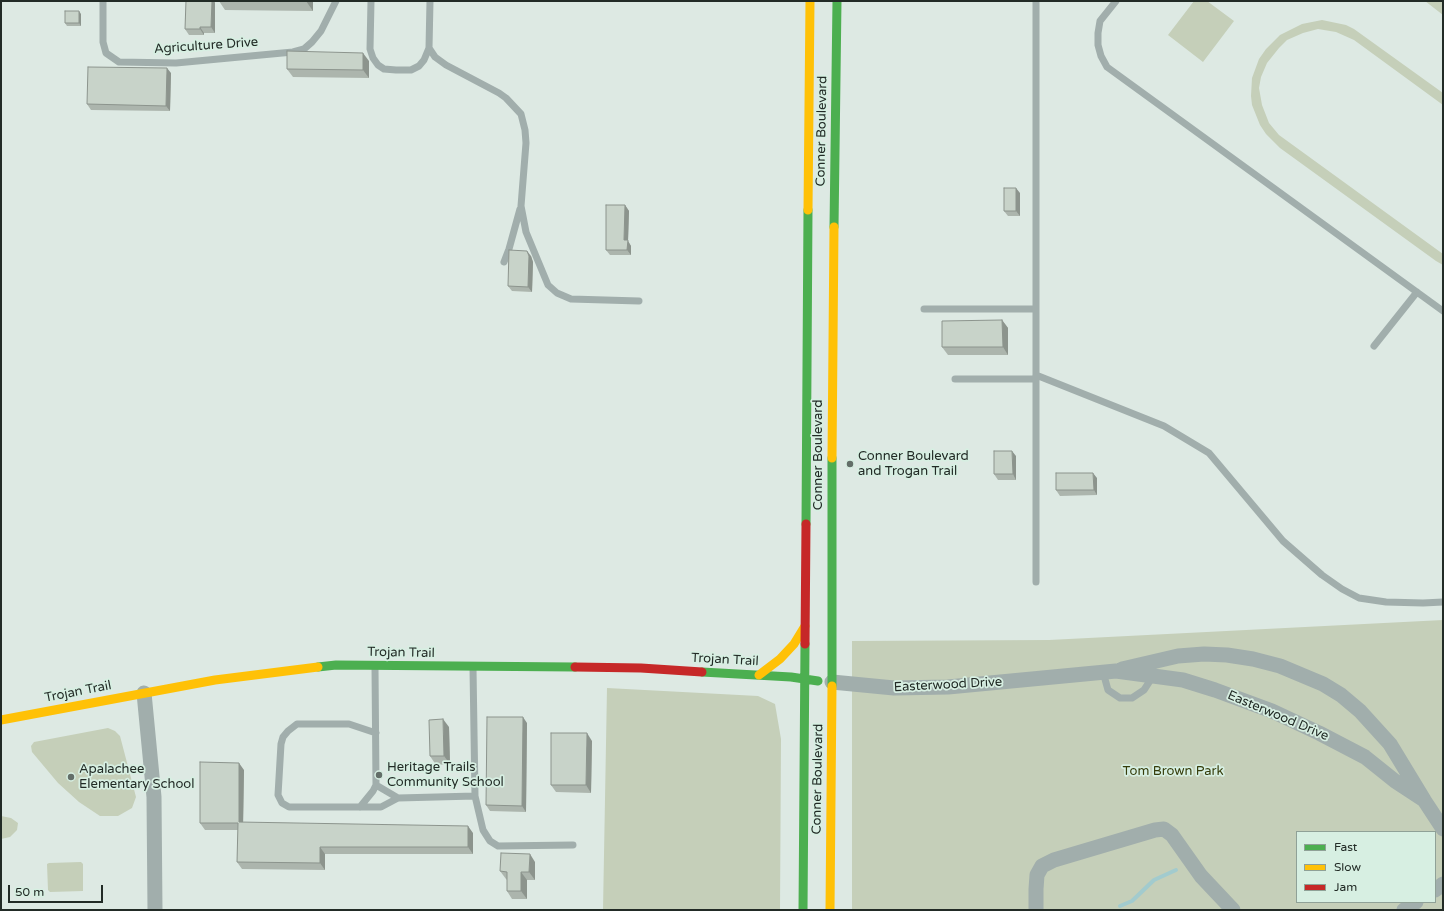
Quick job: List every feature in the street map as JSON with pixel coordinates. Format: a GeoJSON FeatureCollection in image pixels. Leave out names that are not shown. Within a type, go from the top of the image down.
{"type":"FeatureCollection","features":[{"type":"Feature","properties":{"kind":"main road","name":"Conner Boulevard"},"geometry":{"type":"LineString","coordinates":[[803,910],[810,1]]}},
{"type":"Feature","properties":{"kind":"main road","name":"Conner Boulevard"},"geometry":{"type":"LineString","coordinates":[[830,910],[832,389],[837,1]]}},
{"type":"Feature","properties":{"kind":"main road"},"geometry":{"type":"LineString","coordinates":[[759,675],[780,659],[794,644],[806,626]]}},
{"type":"Feature","properties":{"kind":"main road","name":"Trojan Trail"},"geometry":{"type":"LineString","coordinates":[[1,720],[215,680],[336,665],[641,668],[805,679]]}},
{"type":"Feature","properties":{"kind":"main road","name":"Easterwood Drive"},"geometry":{"type":"LineString","coordinates":[[805,679],[832,682]]}},
{"type":"Feature","properties":{"kind":"street","name":"Easterwood Drive"},"geometry":{"type":"LineString","coordinates":[[832,682],[894,688],[948,687],[1112,671],[1178,656],[1204,654],[1253,659],[1280,666],[1323,684],[1341,695],[1360,710],[1390,744],[1443,829]]}},
{"type":"Feature","properties":{"kind":"street","name":"Easterwood Drive"},"geometry":{"type":"LineString","coordinates":[[1112,671],[1183,680],[1272,711],[1320,733],[1364,757],[1395,781],[1424,800]]}},
{"type":"Feature","properties":{"kind":"street"},"geometry":{"type":"LineString","coordinates":[[144,693],[154,797],[156,910]]}},
{"type":"Feature","properties":{"kind":"street"},"geometry":{"type":"LineString","coordinates":[[1036,910],[1037,875],[1042,866],[1054,860],[1155,830],[1164,830],[1172,835],[1201,876],[1233,910]]}},
{"type":"Feature","properties":{"kind":"street"},"geometry":{"type":"LineString","coordinates":[[1404,910],[1414,903]]}},
{"type":"Feature","properties":{"kind":"lane","name":"Agriculture Drive"},"geometry":{"type":"LineString","coordinates":[[103,1],[103,42],[106,53],[119,62],[176,63],[293,52],[304,49],[312,42],[320,31],[336,1]]}},
{"type":"Feature","properties":{"kind":"lane"},"geometry":{"type":"LineString","coordinates":[[370,1],[370,49],[372,58],[384,69],[396,70],[411,70],[419,66],[424,60],[429,48],[430,1]]}},
{"type":"Feature","properties":{"kind":"lane"},"geometry":{"type":"LineString","coordinates":[[1036,1],[1036,582]]}},
{"type":"Feature","properties":{"kind":"lane"},"geometry":{"type":"LineString","coordinates":[[1116,1],[1100,21],[1098,33],[1098,46],[1107,67],[1443,311]]}},
{"type":"Feature","properties":{"kind":"lane"},"geometry":{"type":"LineString","coordinates":[[429,48],[435,57],[446,65],[499,93],[511,102],[521,114],[526,142],[521,206],[504,262]]}},
{"type":"Feature","properties":{"kind":"lane"},"geometry":{"type":"LineString","coordinates":[[521,206],[526,232],[548,285],[557,292],[571,299],[639,302]]}},
{"type":"Feature","properties":{"kind":"lane"},"geometry":{"type":"LineString","coordinates":[[1374,346],[1417,292]]}},
{"type":"Feature","properties":{"kind":"lane"},"geometry":{"type":"LineString","coordinates":[[924,309],[1036,309]]}},
{"type":"Feature","properties":{"kind":"lane"},"geometry":{"type":"LineString","coordinates":[[955,379],[1036,377],[1164,426],[1209,452],[1283,541],[1322,575],[1342,589],[1359,598],[1386,602],[1443,602]]}},
{"type":"Feature","properties":{"kind":"lane"},"geometry":{"type":"LineString","coordinates":[[360,807],[376,785],[376,665]]}},
{"type":"Feature","properties":{"kind":"lane"},"geometry":{"type":"LineString","coordinates":[[472,666],[475,796],[484,830],[490,841],[498,846],[573,845]]}},
{"type":"Feature","properties":{"kind":"lane"},"geometry":{"type":"LineString","coordinates":[[1112,671],[1108,690],[1120,698],[1132,698],[1144,690],[1153,676]]}},
{"type":"Feature","properties":{"kind":"lane"},"geometry":{"type":"LineString","coordinates":[[376,733],[349,724],[297,724],[283,737],[281,744],[278,795],[282,803],[289,807],[381,807],[398,798],[475,796]]}},
{"type":"Feature","properties":{"kind":"lane"},"geometry":{"type":"LineString","coordinates":[[376,785],[398,798]]}},
{"type":"Feature","properties":{"kind":"green space"},"geometry":{"type":"Polygon","coordinates":[[[1194,1],[1207,1],[1234,21],[1203,62],[1168,35],[1194,1]]]}},
{"type":"Feature","properties":{"kind":"green space"},"geometry":{"type":"Polygon","coordinates":[[[1425,1],[1443,1],[1443,15],[1425,1]]]}},
{"type":"Feature","properties":{"kind":"green space"},"geometry":{"type":"Polygon","coordinates":[[[1322,20],[1346,25],[1354,29],[1443,93],[1443,105],[1354,40],[1336,32],[1318,29],[1303,33],[1287,40],[1267,63],[1261,77],[1259,88],[1262,105],[1269,123],[1279,135],[1443,254],[1443,265],[1280,148],[1266,134],[1260,125],[1252,105],[1251,96],[1252,78],[1259,59],[1266,49],[1280,35],[1302,24],[1322,20]]]}},
{"type":"Feature","properties":{"kind":"green space","name":"Tom Brown Park"},"geometry":{"type":"Polygon","coordinates":[[[1443,620],[1443,910],[852,910],[852,641],[1049,640],[1443,620]]]}},
{"type":"Feature","properties":{"kind":"green space"},"geometry":{"type":"Polygon","coordinates":[[[607,688],[758,696],[775,704],[781,739],[780,910],[603,910],[607,688]]]}},
{"type":"Feature","properties":{"kind":"green space"},"geometry":{"type":"Polygon","coordinates":[[[108,728],[115,731],[120,736],[136,797],[132,808],[118,816],[100,816],[79,802],[58,783],[32,752],[31,746],[34,742],[108,728]]]}},
{"type":"Feature","properties":{"kind":"green space"},"geometry":{"type":"Polygon","coordinates":[[[1,816],[11,818],[18,823],[17,830],[10,837],[1,839],[1,816]]]}},
{"type":"Feature","properties":{"kind":"green space"},"geometry":{"type":"Polygon","coordinates":[[[81,862],[83,864],[83,891],[50,892],[48,890],[47,864],[81,862]]]}},
{"type":"Feature","properties":{"kind":"building"},"geometry":{"type":"Polygon","coordinates":[[[186,1],[212,1],[211,27],[185,29],[186,1]]]}},
{"type":"Feature","properties":{"kind":"building"},"geometry":{"type":"Polygon","coordinates":[[[65,11],[79,11],[79,23],[65,23],[65,11]]]}},
{"type":"Feature","properties":{"kind":"building"},"geometry":{"type":"Polygon","coordinates":[[[287,51],[363,53],[363,70],[287,69],[287,51]]]}},
{"type":"Feature","properties":{"kind":"building"},"geometry":{"type":"Polygon","coordinates":[[[88,67],[167,68],[166,106],[87,104],[88,67]]]}},
{"type":"Feature","properties":{"kind":"building"},"geometry":{"type":"Polygon","coordinates":[[[1004,188],[1016,188],[1016,211],[1004,211],[1004,188]]]}},
{"type":"Feature","properties":{"kind":"building"},"geometry":{"type":"Polygon","coordinates":[[[606,205],[625,205],[624,240],[628,240],[627,250],[606,250],[606,205]]]}},
{"type":"Feature","properties":{"kind":"building"},"geometry":{"type":"Polygon","coordinates":[[[509,250],[527,251],[529,256],[528,287],[508,286],[509,250]]]}},
{"type":"Feature","properties":{"kind":"building"},"geometry":{"type":"Polygon","coordinates":[[[1002,320],[1003,347],[942,347],[942,321],[1002,320]]]}},
{"type":"Feature","properties":{"kind":"building"},"geometry":{"type":"Polygon","coordinates":[[[994,451],[1012,451],[1013,474],[994,474],[994,451]]]}},
{"type":"Feature","properties":{"kind":"building"},"geometry":{"type":"Polygon","coordinates":[[[1056,473],[1093,473],[1094,490],[1056,490],[1056,473]]]}},
{"type":"Feature","properties":{"kind":"building"},"geometry":{"type":"Polygon","coordinates":[[[487,717],[523,717],[522,806],[486,805],[487,717]]]}},
{"type":"Feature","properties":{"kind":"building"},"geometry":{"type":"Polygon","coordinates":[[[443,719],[444,756],[430,756],[429,720],[443,719]]]}},
{"type":"Feature","properties":{"kind":"building"},"geometry":{"type":"Polygon","coordinates":[[[551,733],[587,733],[586,785],[551,785],[551,733]]]}},
{"type":"Feature","properties":{"kind":"building"},"geometry":{"type":"Polygon","coordinates":[[[200,762],[239,763],[239,822],[468,826],[468,847],[320,847],[320,863],[237,862],[238,823],[200,823],[200,762]]]}},
{"type":"Feature","properties":{"kind":"building"},"geometry":{"type":"Polygon","coordinates":[[[501,853],[530,854],[529,872],[521,872],[521,891],[507,891],[507,872],[500,871],[501,853]]]}},
{"type":"Feature","properties":{"kind":"waterway"},"geometry":{"type":"LineString","coordinates":[[1120,906],[1132,901],[1154,880],[1176,870]]}},
{"type":"Feature","properties":{"kind":"traffic: fast"},"geometry":{"type":"LineString","coordinates":[[834,227],[837,1]]}},
{"type":"Feature","properties":{"kind":"traffic: fast"},"geometry":{"type":"LineString","coordinates":[[806,524],[808,210]]}},
{"type":"Feature","properties":{"kind":"traffic: fast"},"geometry":{"type":"LineString","coordinates":[[832,458],[832,686]]}},
{"type":"Feature","properties":{"kind":"traffic: fast"},"geometry":{"type":"LineString","coordinates":[[803,910],[805,644]]}},
{"type":"Feature","properties":{"kind":"traffic: fast"},"geometry":{"type":"LineString","coordinates":[[318,667],[336,665],[575,667]]}},
{"type":"Feature","properties":{"kind":"traffic: fast"},"geometry":{"type":"LineString","coordinates":[[702,672],[791,677],[818,681]]}},
{"type":"Feature","properties":{"kind":"traffic: slow"},"geometry":{"type":"LineString","coordinates":[[808,210],[810,1]]}},
{"type":"Feature","properties":{"kind":"traffic: slow"},"geometry":{"type":"LineString","coordinates":[[832,458],[834,227]]}},
{"type":"Feature","properties":{"kind":"traffic: slow"},"geometry":{"type":"LineString","coordinates":[[759,675],[780,659],[794,644],[805,626]]}},
{"type":"Feature","properties":{"kind":"traffic: slow"},"geometry":{"type":"LineString","coordinates":[[1,720],[215,680],[318,667]]}},
{"type":"Feature","properties":{"kind":"traffic: slow"},"geometry":{"type":"LineString","coordinates":[[830,910],[832,686]]}},
{"type":"Feature","properties":{"kind":"traffic: jam"},"geometry":{"type":"LineString","coordinates":[[805,644],[806,524]]}},
{"type":"Feature","properties":{"kind":"traffic: jam"},"geometry":{"type":"LineString","coordinates":[[575,667],[641,668],[702,672]]}},
{"type":"Feature","properties":{"kind":"place","name":"Conner Boulevard and Trogan Trail"},"geometry":{"type":"Point","coordinates":[850,464]}},
{"type":"Feature","properties":{"kind":"place","name":"Heritage Trails Community School"},"geometry":{"type":"Point","coordinates":[379,775]}},
{"type":"Feature","properties":{"kind":"place","name":"Apalachee Elementary School"},"geometry":{"type":"Point","coordinates":[71,777]}}]}
